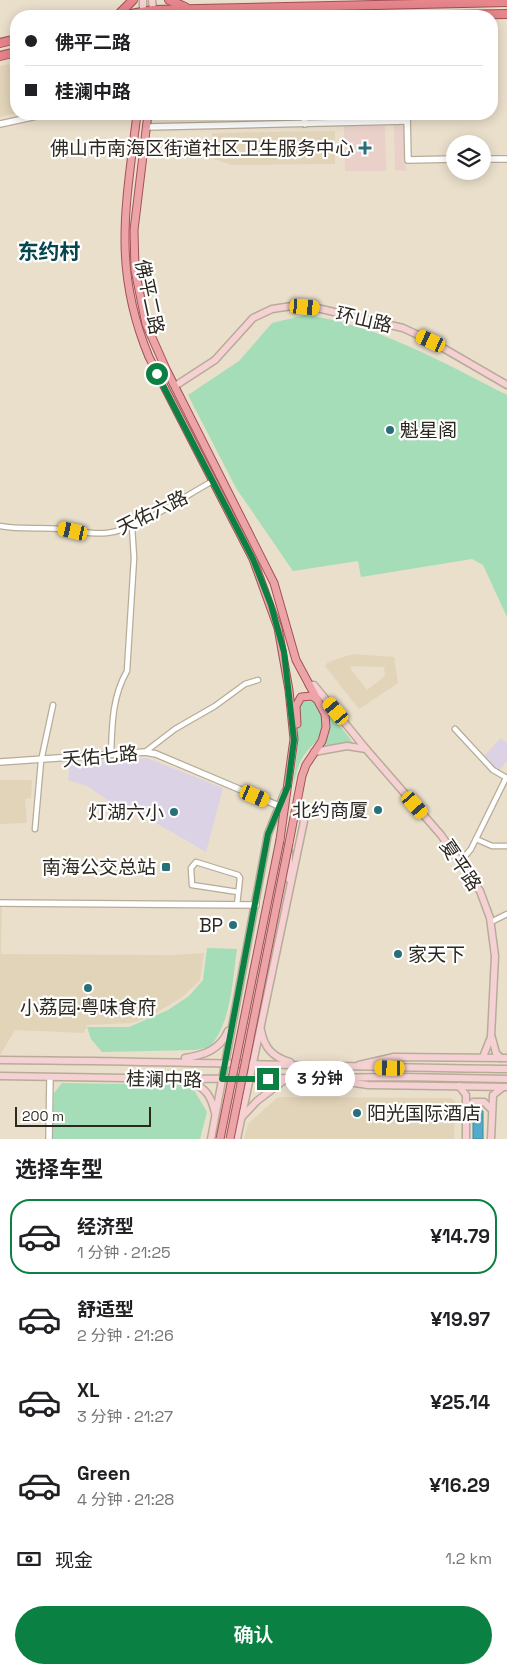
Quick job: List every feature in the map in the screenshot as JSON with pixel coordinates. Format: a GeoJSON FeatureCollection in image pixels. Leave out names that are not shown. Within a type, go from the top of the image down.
{"type":"FeatureCollection","features":[{"type":"Feature","properties":{"kind":"highway"},"geometry":{"type":"LineString","coordinates":[[169,0],[194,8]]}},
{"type":"Feature","properties":{"kind":"highway"},"geometry":{"type":"LineString","coordinates":[[178,10],[309,3],[507,2]]}},
{"type":"Feature","properties":{"kind":"main road","name":"佛平二路"},"geometry":{"type":"LineString","coordinates":[[136,120],[124,243],[131,303],[136,326],[149,357],[253,559],[276,620],[285,661],[294,740],[280,840],[220,1139]]}},
{"type":"Feature","properties":{"kind":"main road","name":"佛平二路"},"geometry":{"type":"LineString","coordinates":[[147,120],[134,230],[136,270],[146,324],[274,583],[296,660],[325,714],[326,727],[322,740],[314,752]]}},
{"type":"Feature","properties":{"kind":"main road","name":"环山路"},"geometry":{"type":"LineString","coordinates":[[175,386],[215,360],[253,318],[272,309],[292,306],[317,308],[403,328],[431,341],[507,385]]}},
{"type":"Feature","properties":{"kind":"main road","name":"夏平路"},"geometry":{"type":"LineString","coordinates":[[309,685],[314,685],[366,749],[441,835],[476,883],[491,922],[495,966],[491,1037],[484,1057]]}},
{"type":"Feature","properties":{"kind":"main road"},"geometry":{"type":"LineString","coordinates":[[294,740],[297,733],[298,701],[304,696],[312,696],[319,700]]}},
{"type":"Feature","properties":{"kind":"main road"},"geometry":{"type":"LineString","coordinates":[[230,1139],[306,765],[314,752],[347,746],[366,749]]}},
{"type":"Feature","properties":{"kind":"main road"},"geometry":{"type":"LineString","coordinates":[[211,1139],[268,834],[288,786]]}},
{"type":"Feature","properties":{"kind":"main road"},"geometry":{"type":"LineString","coordinates":[[237,1139],[304,821],[296,807]]}},
{"type":"Feature","properties":{"kind":"main road"},"geometry":{"type":"LineString","coordinates":[[292,830],[299,846]]}},
{"type":"Feature","properties":{"kind":"main road"},"geometry":{"type":"LineString","coordinates":[[290,842],[290,890]]}},
{"type":"Feature","properties":{"kind":"main road"},"geometry":{"type":"LineString","coordinates":[[238,996],[240,1011],[249,1019],[258,1017],[266,1003]]}},
{"type":"Feature","properties":{"kind":"main road"},"geometry":{"type":"LineString","coordinates":[[172,1061],[205,1054],[220,1045],[234,1018]]}},
{"type":"Feature","properties":{"kind":"main road"},"geometry":{"type":"LineString","coordinates":[[261,1025],[264,1044],[271,1053],[298,1065]]}},
{"type":"Feature","properties":{"kind":"main road","name":"夏平路"},"geometry":{"type":"LineString","coordinates":[[491,1037],[496,1053],[504,1058]]}},
{"type":"Feature","properties":{"kind":"main road"},"geometry":{"type":"LineString","coordinates":[[351,1067],[394,1057],[504,1058]]}},
{"type":"Feature","properties":{"kind":"main road","name":"桂澜中路"},"geometry":{"type":"LineString","coordinates":[[0,1060],[172,1061],[351,1067],[507,1069]]}},
{"type":"Feature","properties":{"kind":"main road","name":"桂澜中路"},"geometry":{"type":"LineString","coordinates":[[0,1076],[188,1080],[249,1080],[288,1077],[507,1079]]}},
{"type":"Feature","properties":{"kind":"main road"},"geometry":{"type":"LineString","coordinates":[[241,1118],[257,1100],[288,1077]]}},
{"type":"Feature","properties":{"kind":"main road"},"geometry":{"type":"LineString","coordinates":[[324,1078],[368,1085],[505,1087]]}},
{"type":"Feature","properties":{"kind":"main road"},"geometry":{"type":"LineString","coordinates":[[188,1080],[204,1088],[211,1096],[216,1116]]}},
{"type":"Feature","properties":{"kind":"main road"},"geometry":{"type":"LineString","coordinates":[[459,1086],[466,1095],[466,1139]]}},
{"type":"Feature","properties":{"kind":"main road"},"geometry":{"type":"LineString","coordinates":[[491,1139],[493,1094],[505,1087]]}},
{"type":"Feature","properties":{"kind":"main road"},"geometry":{"type":"LineString","coordinates":[[467,1111],[469,1104],[474,1101],[485,1102],[492,1112]]}},
{"type":"Feature","properties":{"kind":"main road"},"geometry":{"type":"LineString","coordinates":[[216,1116],[220,1107],[235,1102],[242,1107],[241,1118]]}},
{"type":"Feature","properties":{"kind":"street"},"geometry":{"type":"LineString","coordinates":[[0,124],[18,120]]}},
{"type":"Feature","properties":{"kind":"street"},"geometry":{"type":"LineString","coordinates":[[305,120],[305,124]]}},
{"type":"Feature","properties":{"kind":"street"},"geometry":{"type":"LineString","coordinates":[[146,127],[407,121],[408,160],[446,159]]}},
{"type":"Feature","properties":{"kind":"street"},"geometry":{"type":"LineString","coordinates":[[491,159],[507,159]]}},
{"type":"Feature","properties":{"kind":"street","name":"天佑六路"},"geometry":{"type":"LineString","coordinates":[[0,526],[14,529],[62,529],[83,534],[108,533],[132,526],[213,481]]}},
{"type":"Feature","properties":{"kind":"street"},"geometry":{"type":"LineString","coordinates":[[111,755],[115,703],[119,686],[127,671],[133,572],[132,526]]}},
{"type":"Feature","properties":{"kind":"street"},"geometry":{"type":"LineString","coordinates":[[145,752],[175,729],[215,706],[245,684],[258,680]]}},
{"type":"Feature","properties":{"kind":"street"},"geometry":{"type":"LineString","coordinates":[[35,829],[41,761],[53,705]]}},
{"type":"Feature","properties":{"kind":"street"},"geometry":{"type":"LineString","coordinates":[[455,729],[493,770],[507,778],[471,849],[461,861]]}},
{"type":"Feature","properties":{"kind":"street","name":"天佑七路"},"geometry":{"type":"LineString","coordinates":[[0,762],[41,761],[145,752],[156,754],[280,806]]}},
{"type":"Feature","properties":{"kind":"street"},"geometry":{"type":"LineString","coordinates":[[476,839],[492,846],[507,846]]}},
{"type":"Feature","properties":{"kind":"street"},"geometry":{"type":"LineString","coordinates":[[237,906],[238,892],[238,875],[196,862],[191,868],[192,885],[238,892]]}},
{"type":"Feature","properties":{"kind":"street"},"geometry":{"type":"LineString","coordinates":[[0,903],[256,905]]}},
{"type":"Feature","properties":{"kind":"street"},"geometry":{"type":"LineString","coordinates":[[491,922],[507,914]]}},
{"type":"Feature","properties":{"kind":"street"},"geometry":{"type":"LineString","coordinates":[[49,1139],[50,1077]]}},
{"type":"Feature","properties":{"kind":"shaded area"},"geometry":{"type":"Polygon","coordinates":[[[9,64],[10,69],[10,114],[0,117],[0,66],[9,64]]]}},
{"type":"Feature","properties":{"kind":"shaded area"},"geometry":{"type":"Polygon","coordinates":[[[394,124],[402,125],[405,128],[406,171],[395,170],[394,124]]]}},
{"type":"Feature","properties":{"kind":"shaded area","name":"佛山市南海区街道社区卫生服务中心"},"geometry":{"type":"Polygon","coordinates":[[[344,126],[385,126],[386,171],[345,171],[344,126]]]}},
{"type":"Feature","properties":{"kind":"shaded area"},"geometry":{"type":"Polygon","coordinates":[[[335,131],[335,164],[232,165],[214,159],[212,133],[335,131]]]}},
{"type":"Feature","properties":{"kind":"shaded area"},"geometry":{"type":"Polygon","coordinates":[[[353,654],[394,657],[398,683],[359,709],[325,666],[328,662],[353,654]],[[352,666],[350,668],[367,690],[385,676],[384,667],[352,666]]]}},
{"type":"Feature","properties":{"kind":"shaded area"},"geometry":{"type":"Polygon","coordinates":[[[501,738],[507,743],[507,761],[498,772],[482,758],[501,738]]]}},
{"type":"Feature","properties":{"kind":"shaded area","name":"灯湖六小"},"geometry":{"type":"Polygon","coordinates":[[[147,758],[223,788],[206,852],[151,820],[112,803],[87,786],[68,780],[70,764],[147,758]]]}},
{"type":"Feature","properties":{"kind":"shaded area"},"geometry":{"type":"Polygon","coordinates":[[[0,780],[32,780],[31,798],[25,799],[27,823],[0,824],[0,780]]]}},
{"type":"Feature","properties":{"kind":"shaded area"},"geometry":{"type":"Polygon","coordinates":[[[0,906],[2,906],[1,954],[172,955],[204,953],[200,980],[181,998],[147,1018],[131,1023],[87,1025],[84,1033],[15,1030],[0,1055],[0,906]]]}},
{"type":"Feature","properties":{"kind":"shaded area","name":"阳光国际酒店"},"geometry":{"type":"Polygon","coordinates":[[[278,1097],[451,1098],[455,1101],[454,1139],[244,1139],[248,1124],[278,1097]]]}},
{"type":"Feature","properties":{"kind":"green space"},"geometry":{"type":"Polygon","coordinates":[[[305,315],[358,327],[384,336],[409,346],[507,395],[507,617],[483,565],[472,559],[361,577],[358,561],[293,571],[236,488],[188,395],[239,361],[272,323],[305,315]]]}},
{"type":"Feature","properties":{"kind":"green space"},"geometry":{"type":"Polygon","coordinates":[[[311,698],[320,710],[324,726],[319,738],[301,760],[293,786],[298,743],[298,705],[301,700],[311,698]]]}},
{"type":"Feature","properties":{"kind":"green space"},"geometry":{"type":"Polygon","coordinates":[[[330,713],[354,744],[336,744],[322,748],[329,731],[330,713]]]}},
{"type":"Feature","properties":{"kind":"green space"},"geometry":{"type":"Polygon","coordinates":[[[207,948],[237,949],[227,1013],[223,1025],[210,1047],[195,1050],[102,1052],[91,1039],[87,1027],[129,1027],[168,1010],[189,996],[203,980],[207,948]]]}},
{"type":"Feature","properties":{"kind":"green space"},"geometry":{"type":"Polygon","coordinates":[[[62,1083],[191,1085],[207,1112],[200,1139],[52,1139],[54,1093],[62,1083]]]}},
{"type":"Feature","properties":{"kind":"water"},"geometry":{"type":"Polygon","coordinates":[[[473,1110],[483,1111],[483,1139],[473,1139],[473,1110]]]}},
{"type":"Feature","properties":{"kind":"place","name":"佛山市南海区街道社区卫生服务中心"},"geometry":{"type":"Point","coordinates":[365,148]}},
{"type":"Feature","properties":{"kind":"place","name":"魁星阁"},"geometry":{"type":"Point","coordinates":[390,430]}},
{"type":"Feature","properties":{"kind":"place","name":"北约商厦"},"geometry":{"type":"Point","coordinates":[378,810]}},
{"type":"Feature","properties":{"kind":"place","name":"灯湖六小"},"geometry":{"type":"Point","coordinates":[174,812]}},
{"type":"Feature","properties":{"kind":"place","name":"南海公交总站"},"geometry":{"type":"Point","coordinates":[166,867]}},
{"type":"Feature","properties":{"kind":"place","name":"BP"},"geometry":{"type":"Point","coordinates":[233,925]}},
{"type":"Feature","properties":{"kind":"place","name":"家天下"},"geometry":{"type":"Point","coordinates":[398,954]}},
{"type":"Feature","properties":{"kind":"place","name":"小荔园·粤味食府"},"geometry":{"type":"Point","coordinates":[88,988]}},
{"type":"Feature","properties":{"kind":"place","name":"阳光国际酒店"},"geometry":{"type":"Point","coordinates":[357,1113]}},
{"type":"Feature","properties":{"kind":"district","name":"东约村"},"geometry":{"type":"Point","coordinates":[49,252]}},
{"type":"Feature","properties":{"kind":"route"},"geometry":{"type":"LineString","coordinates":[[157,374],[253,559],[274,616],[284,652],[294,740],[288,786],[268,834],[222,1079],[268,1079]]}}]}
